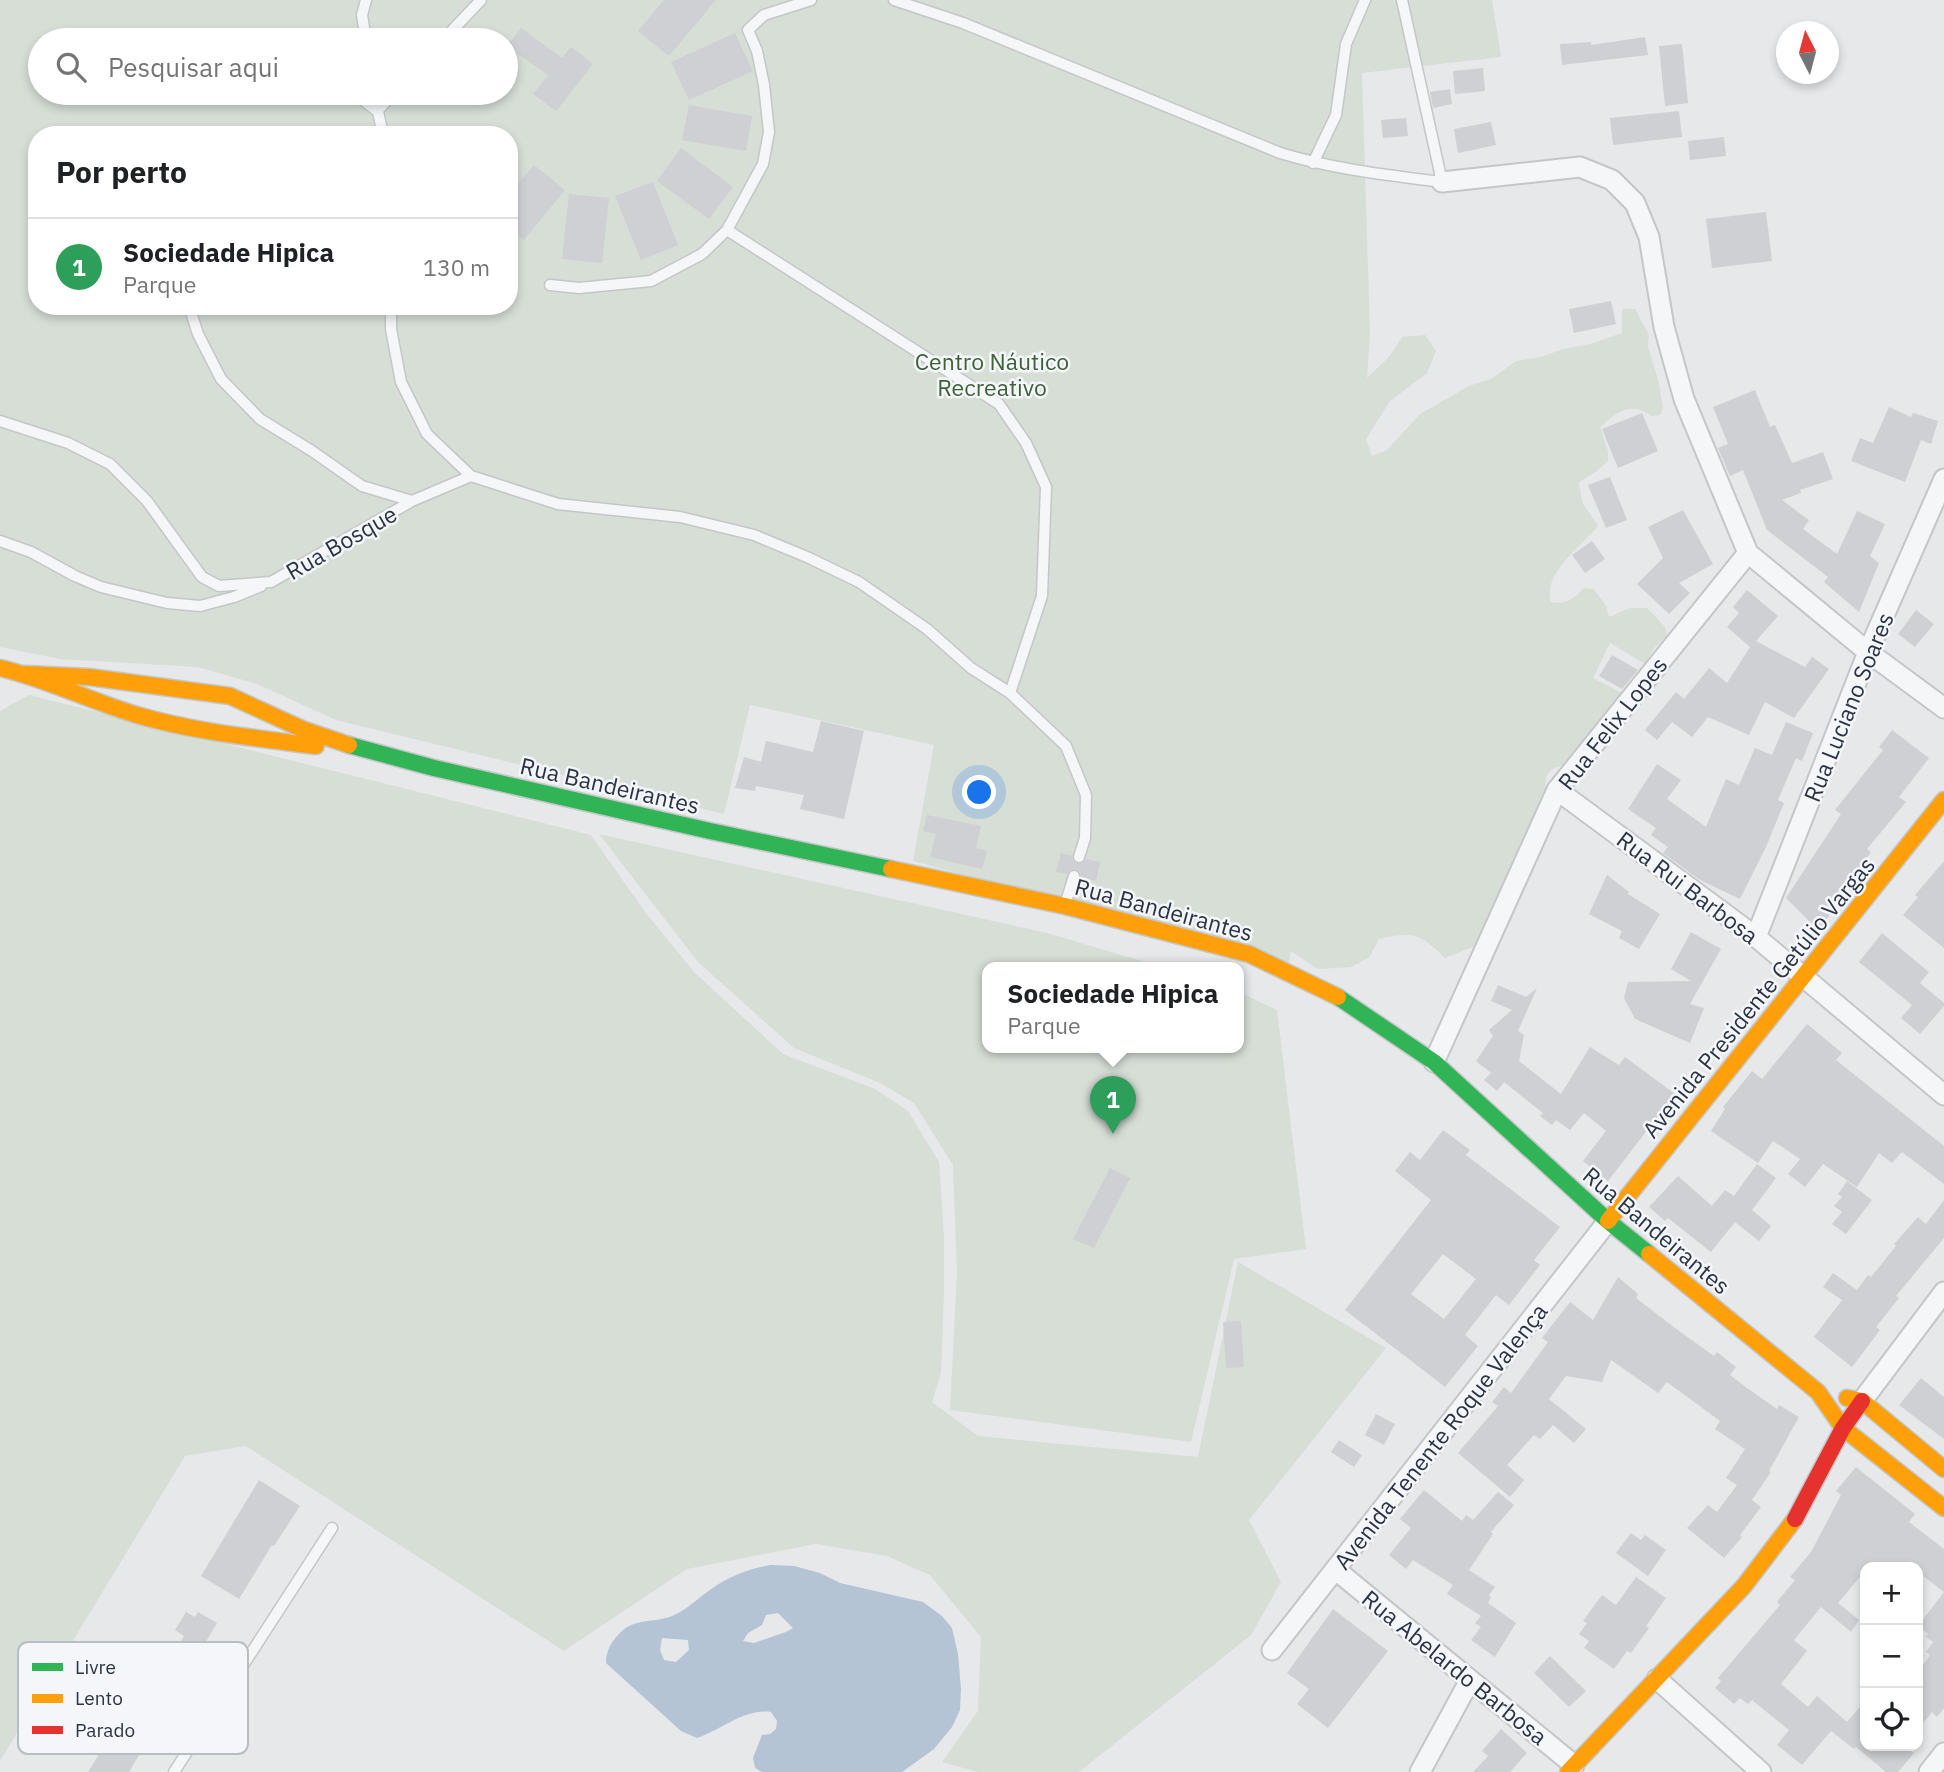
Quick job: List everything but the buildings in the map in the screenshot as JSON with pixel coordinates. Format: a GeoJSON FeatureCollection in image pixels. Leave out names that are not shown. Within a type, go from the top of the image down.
{"type":"FeatureCollection","features":[{"type":"Feature","properties":{"kind":"street"},"geometry":{"type":"LineString","coordinates":[[1442,182],[1580,167],[1612,180],[1635,203],[1649,237],[1664,327],[1684,399],[1748,553],[1868,652],[1944,708]]}},
{"type":"Feature","properties":{"kind":"street","name":"Rua Luciano Soares"},"geometry":{"type":"LineString","coordinates":[[1756,937],[1868,652],[1944,479]]}},
{"type":"Feature","properties":{"kind":"street","name":"Rua Felix Lopes"},"geometry":{"type":"LineString","coordinates":[[1434,1062],[1557,790],[1748,553]]}},
{"type":"Feature","properties":{"kind":"street","name":"Rua Bandeirantes"},"geometry":{"type":"LineString","coordinates":[[0,668],[26,674],[134,714],[188,728],[363,750]]}},
{"type":"Feature","properties":{"kind":"street","name":"Rua Bandeirantes"},"geometry":{"type":"LineString","coordinates":[[26,674],[89,677],[230,696],[302,729],[363,750],[710,831],[1065,905],[1249,954],[1331,992],[1434,1062],[1608,1221],[1818,1392],[1843,1428],[1944,1508]]}},
{"type":"Feature","properties":{"kind":"street","name":"Rua Rui Barbosa"},"geometry":{"type":"LineString","coordinates":[[1557,790],[1756,937],[1944,1095]]}},
{"type":"Feature","properties":{"kind":"street","name":"Avenida Presidente Getúlio Vargas"},"geometry":{"type":"LineString","coordinates":[[1608,1221],[1944,800]]}},
{"type":"Feature","properties":{"kind":"street","name":"Avenida Tenente Roque Valença"},"geometry":{"type":"LineString","coordinates":[[1272,1650],[1608,1221]]}},
{"type":"Feature","properties":{"kind":"street"},"geometry":{"type":"LineString","coordinates":[[1571,1768],[1744,1586],[1795,1519],[1843,1428],[1944,1292]]}},
{"type":"Feature","properties":{"kind":"street","name":"Rua Bandeirantes"},"geometry":{"type":"LineString","coordinates":[[1818,1392],[1862,1401],[1944,1469]]}},
{"type":"Feature","properties":{"kind":"street","name":"Rua Abelardo Barbosa"},"geometry":{"type":"LineString","coordinates":[[1336,1570],[1470,1680],[1571,1768]]}},
{"type":"Feature","properties":{"kind":"street"},"geometry":{"type":"LineString","coordinates":[[1657,1679],[1761,1772]]}},
{"type":"Feature","properties":{"kind":"street"},"geometry":{"type":"LineString","coordinates":[[1420,1772],[1470,1680]]}},
{"type":"Feature","properties":{"kind":"street"},"geometry":{"type":"LineString","coordinates":[[1929,1772],[1944,1753]]}},
{"type":"Feature","properties":{"kind":"lane"},"geometry":{"type":"LineString","coordinates":[[364,28],[362,15],[366,0]]}},
{"type":"Feature","properties":{"kind":"lane"},"geometry":{"type":"LineString","coordinates":[[454,28],[481,0]]}},
{"type":"Feature","properties":{"kind":"lane"},"geometry":{"type":"LineString","coordinates":[[550,285],[579,288],[651,281],[702,254],[727,230],[763,164],[768,132],[764,85],[757,51],[748,30],[764,15],[810,0]]}},
{"type":"Feature","properties":{"kind":"lane"},"geometry":{"type":"LineString","coordinates":[[894,0],[963,23],[1280,153],[1313,163],[1366,173],[1442,182],[1402,0]]}},
{"type":"Feature","properties":{"kind":"lane"},"geometry":{"type":"LineString","coordinates":[[1313,163],[1336,115],[1346,44],[1365,0]]}},
{"type":"Feature","properties":{"kind":"lane"},"geometry":{"type":"LineString","coordinates":[[369,105],[377,111]]}},
{"type":"Feature","properties":{"kind":"lane"},"geometry":{"type":"LineString","coordinates":[[376,105],[381,126]]}},
{"type":"Feature","properties":{"kind":"lane"},"geometry":{"type":"LineString","coordinates":[[377,111],[383,105]]}},
{"type":"Feature","properties":{"kind":"lane"},"geometry":{"type":"LineString","coordinates":[[727,230],[999,404],[1026,443],[1046,486],[1042,596],[1010,693]]}},
{"type":"Feature","properties":{"kind":"lane"},"geometry":{"type":"LineString","coordinates":[[192,315],[198,334],[221,379],[260,419],[362,486],[412,501]]}},
{"type":"Feature","properties":{"kind":"lane"},"geometry":{"type":"LineString","coordinates":[[391,315],[401,382],[427,434],[471,476],[558,504],[680,517],[754,535],[797,552],[859,582],[927,629],[971,668],[1010,693],[1066,746],[1086,795],[1084,838],[1079,857]]}},
{"type":"Feature","properties":{"kind":"lane","name":"Rua Bosque"},"geometry":{"type":"LineString","coordinates":[[0,421],[68,443],[110,464],[148,500],[202,577],[219,586],[271,582]]}},
{"type":"Feature","properties":{"kind":"lane","name":"Rua Bosque"},"geometry":{"type":"LineString","coordinates":[[0,541],[31,552],[101,587],[167,603],[200,606],[234,597],[271,582],[412,501],[471,476]]}},
{"type":"Feature","properties":{"kind":"lane"},"geometry":{"type":"LineString","coordinates":[[1065,905],[1074,876]]}},
{"type":"Feature","properties":{"kind":"lane"},"geometry":{"type":"LineString","coordinates":[[248,1658],[332,1528]]}},
{"type":"Feature","properties":{"kind":"lane"},"geometry":{"type":"LineString","coordinates":[[174,1772],[186,1754]]}},
{"type":"Feature","properties":{"kind":"green space","name":"Centro Náutico Recreativo"},"geometry":{"type":"Polygon","coordinates":[[[0,0],[1492,0],[1501,57],[1362,73],[1370,334],[1367,378],[1390,356],[1402,337],[1425,335],[1436,351],[1427,373],[1390,401],[1366,439],[1372,456],[1387,450],[1420,414],[1469,386],[1491,379],[1516,361],[1591,344],[1622,333],[1622,309],[1635,309],[1649,335],[1648,347],[1663,408],[1660,415],[1652,416],[1637,409],[1624,410],[1600,427],[1608,451],[1608,461],[1579,482],[1582,502],[1598,526],[1558,570],[1550,591],[1551,602],[1561,603],[1573,598],[1584,588],[1594,589],[1606,606],[1609,617],[1630,608],[1647,608],[1665,627],[1667,636],[1654,648],[1645,664],[1610,643],[1593,678],[1628,696],[1569,765],[1555,768],[1548,774],[1546,798],[1475,946],[1445,958],[1423,939],[1400,935],[1379,939],[1369,958],[1351,967],[1318,969],[1291,951],[1289,963],[913,861],[934,745],[750,705],[724,814],[336,720],[257,684],[198,667],[60,659],[0,647],[0,0]]]}},
{"type":"Feature","properties":{"kind":"green space"},"geometry":{"type":"Polygon","coordinates":[[[29,695],[591,835],[645,912],[694,972],[783,1054],[875,1089],[908,1111],[939,1162],[944,1236],[944,1295],[941,1373],[932,1402],[978,1436],[1198,1457],[1238,1262],[1386,1348],[1249,1520],[1281,1582],[1251,1635],[1079,1772],[978,1772],[942,1762],[978,1711],[981,1637],[930,1575],[887,1556],[816,1544],[687,1569],[564,1651],[246,1446],[185,1456],[72,1642],[18,1642],[18,1731],[0,1761],[0,711],[29,695]]]}},
{"type":"Feature","properties":{"kind":"green space"},"geometry":{"type":"Polygon","coordinates":[[[599,834],[1047,933],[1145,962],[982,962],[982,1053],[1244,1053],[1244,994],[1277,1010],[1306,1249],[1234,1259],[1191,1442],[950,1410],[957,1274],[953,1165],[914,1103],[880,1083],[794,1048],[698,962],[599,834]]]}},
{"type":"Feature","properties":{"kind":"water"},"geometry":{"type":"Polygon","coordinates":[[[794,1566],[820,1573],[840,1583],[923,1602],[942,1616],[952,1628],[958,1654],[960,1710],[952,1727],[934,1749],[902,1772],[762,1772],[755,1768],[753,1758],[762,1735],[770,1734],[776,1729],[777,1721],[771,1712],[742,1716],[697,1738],[681,1731],[606,1663],[610,1646],[627,1627],[672,1616],[727,1579],[761,1567],[794,1566]],[[778,1613],[766,1615],[762,1625],[748,1633],[743,1641],[754,1643],[793,1628],[778,1613]],[[662,1638],[660,1650],[664,1660],[676,1662],[689,1650],[688,1640],[662,1638]]]}},
{"type":"Feature","properties":{"kind":"traffic: fast"},"geometry":{"type":"LineString","coordinates":[[349,745],[434,768],[891,869]]}},
{"type":"Feature","properties":{"kind":"traffic: fast"},"geometry":{"type":"LineString","coordinates":[[1338,997],[1434,1062],[1608,1221],[1649,1254]]}},
{"type":"Feature","properties":{"kind":"traffic: slow"},"geometry":{"type":"LineString","coordinates":[[0,668],[159,721],[226,734],[316,746]]}},
{"type":"Feature","properties":{"kind":"traffic: slow"},"geometry":{"type":"LineString","coordinates":[[26,674],[89,677],[230,696],[302,729],[349,745]]}},
{"type":"Feature","properties":{"kind":"traffic: slow"},"geometry":{"type":"LineString","coordinates":[[1608,1221],[1944,800]]}},
{"type":"Feature","properties":{"kind":"traffic: slow"},"geometry":{"type":"LineString","coordinates":[[891,869],[1065,906],[1249,954],[1338,997]]}},
{"type":"Feature","properties":{"kind":"traffic: slow"},"geometry":{"type":"LineString","coordinates":[[1649,1254],[1818,1392],[1843,1428],[1944,1508]]}},
{"type":"Feature","properties":{"kind":"traffic: slow"},"geometry":{"type":"LineString","coordinates":[[1847,1398],[1862,1401],[1944,1469]]}},
{"type":"Feature","properties":{"kind":"traffic: slow"},"geometry":{"type":"LineString","coordinates":[[1568,1772],[1744,1586],[1795,1519]]}},
{"type":"Feature","properties":{"kind":"traffic: jam"},"geometry":{"type":"LineString","coordinates":[[1795,1519],[1843,1428],[1862,1401]]}},
{"type":"Feature","properties":{"kind":"place","name":"Sociedade Hipica"},"geometry":{"type":"Point","coordinates":[1113,1134]}}]}
